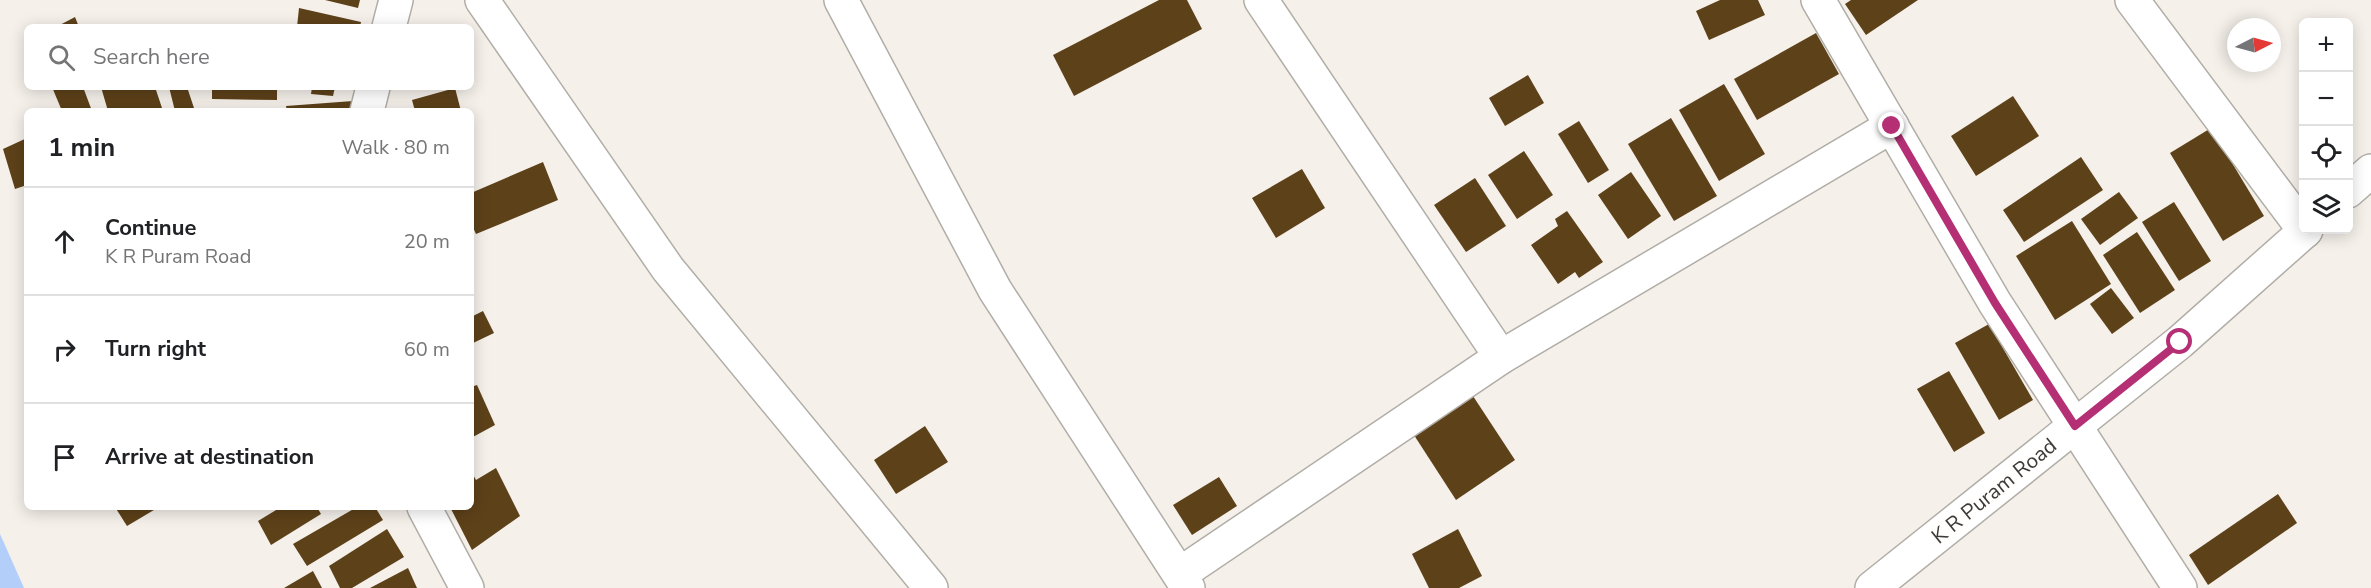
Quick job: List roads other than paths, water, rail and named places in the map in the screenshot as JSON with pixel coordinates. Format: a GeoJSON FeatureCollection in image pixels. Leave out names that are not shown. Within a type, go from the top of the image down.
{"type":"FeatureCollection","features":[{"type":"Feature","properties":{"kind":"street"},"geometry":{"type":"LineString","coordinates":[[389,24],[396,0]]}},
{"type":"Feature","properties":{"kind":"street"},"geometry":{"type":"LineString","coordinates":[[482,0],[668,269],[931,588]]}},
{"type":"Feature","properties":{"kind":"street"},"geometry":{"type":"LineString","coordinates":[[841,0],[995,290],[1184,581],[1502,357],[1892,126]]}},
{"type":"Feature","properties":{"kind":"street"},"geometry":{"type":"LineString","coordinates":[[1260,0],[1502,357]]}},
{"type":"Feature","properties":{"kind":"street"},"geometry":{"type":"LineString","coordinates":[[1818,0],[1995,303],[2180,588]]}},
{"type":"Feature","properties":{"kind":"street"},"geometry":{"type":"LineString","coordinates":[[2132,0],[2299,222]]}},
{"type":"Feature","properties":{"kind":"street"},"geometry":{"type":"LineString","coordinates":[[367,108],[372,90]]}},
{"type":"Feature","properties":{"kind":"street"},"geometry":{"type":"LineString","coordinates":[[2353,188],[2371,171]]}},
{"type":"Feature","properties":{"kind":"street","name":"K R Puram Road"},"geometry":{"type":"LineString","coordinates":[[1872,588],[2180,342],[2301,234]]}},
{"type":"Feature","properties":{"kind":"street"},"geometry":{"type":"LineString","coordinates":[[426,510],[467,588]]}},
{"type":"Feature","properties":{"kind":"water"},"geometry":{"type":"Polygon","coordinates":[[[0,534],[24,588],[0,588],[0,534]]]}}]}
